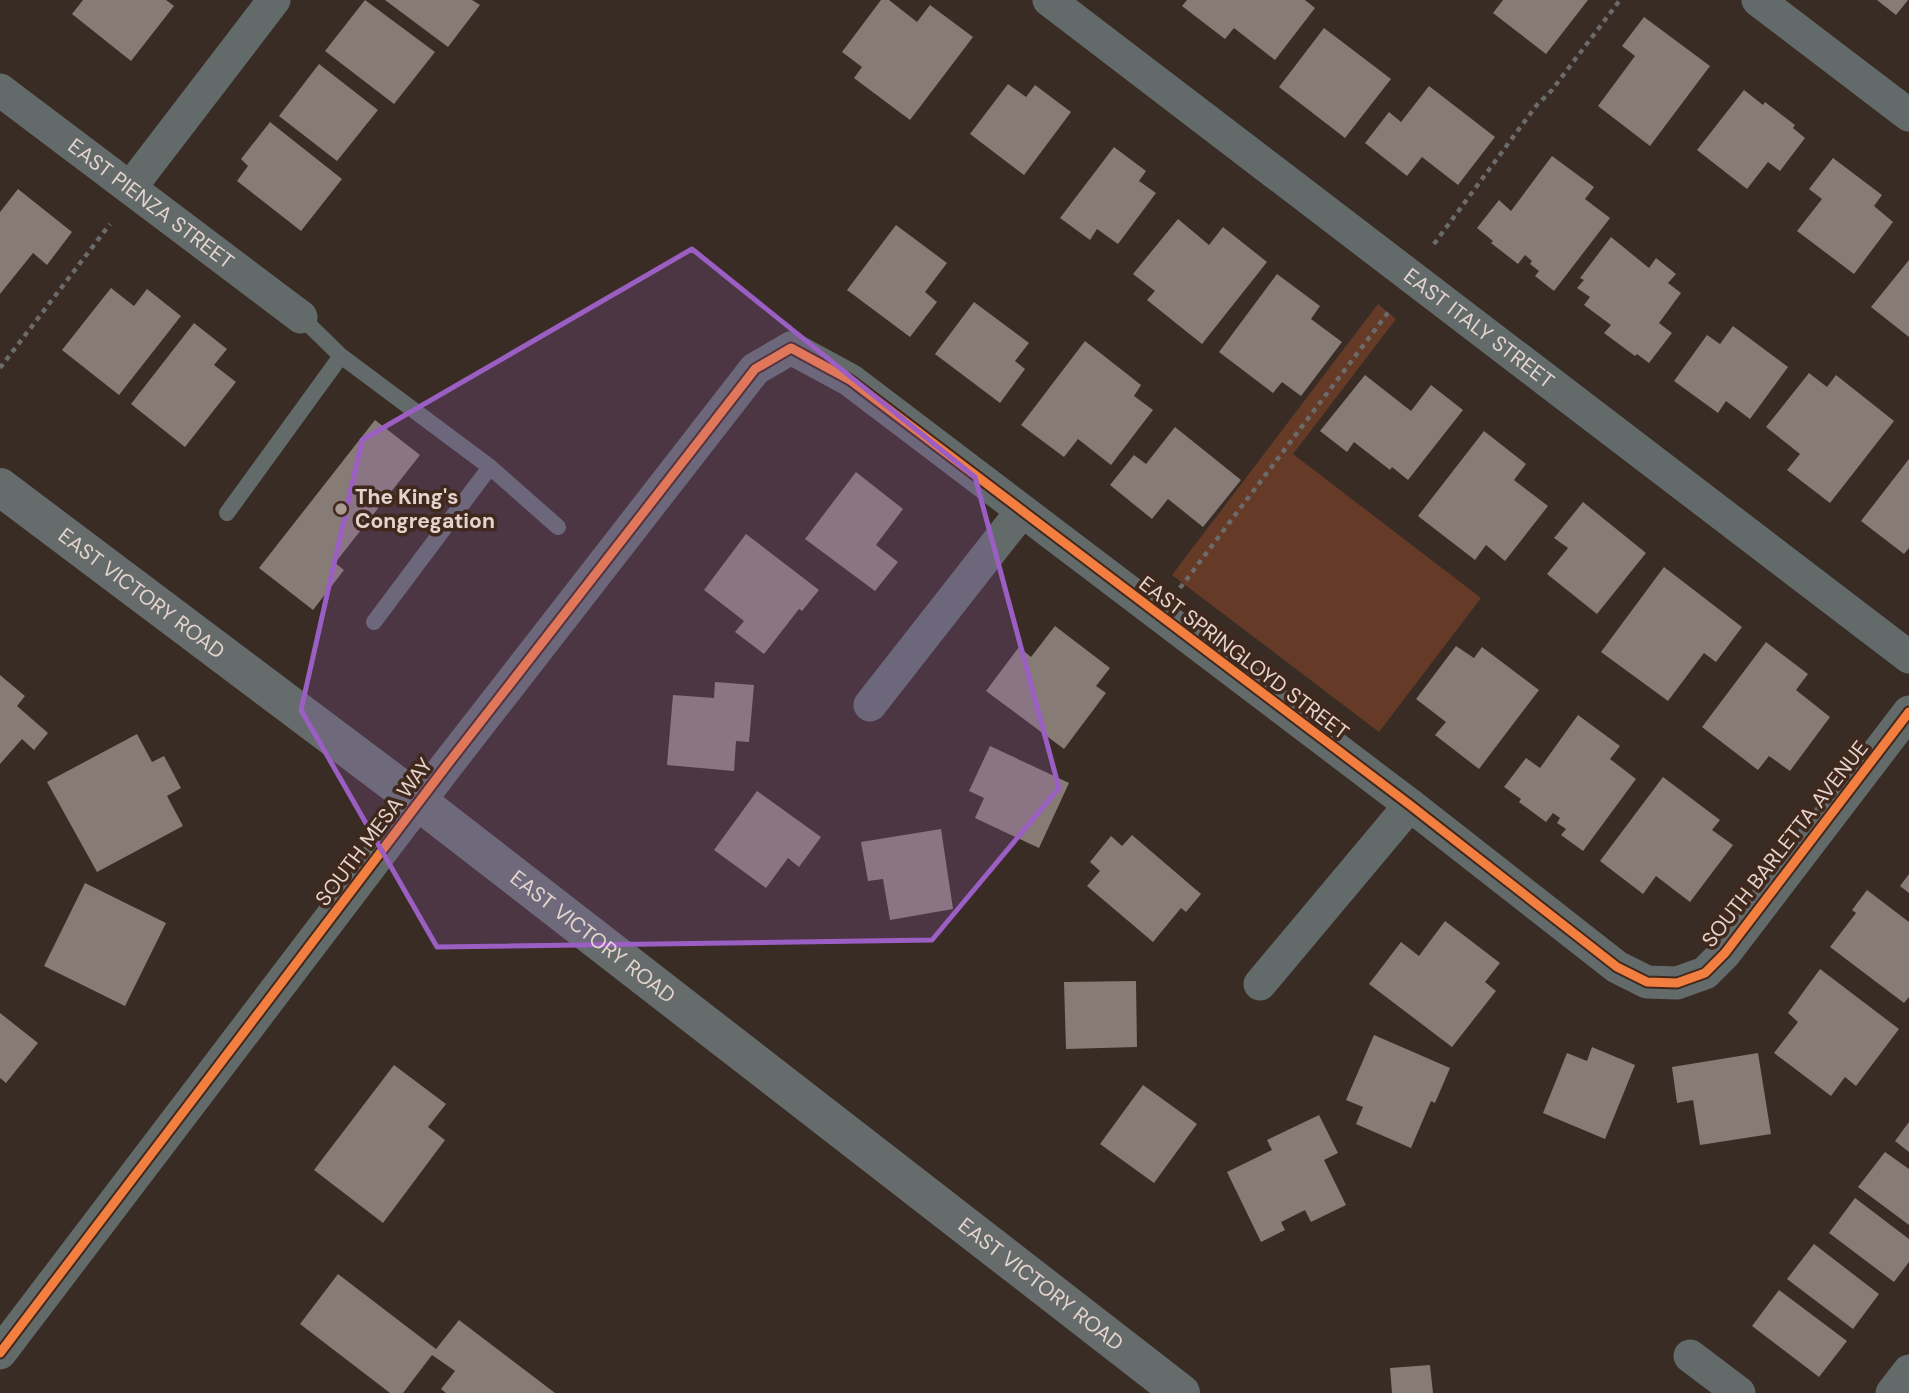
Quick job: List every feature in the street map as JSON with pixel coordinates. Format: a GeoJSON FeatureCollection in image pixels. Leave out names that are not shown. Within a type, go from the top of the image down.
{"type":"FeatureCollection","features":[{"type":"Feature","properties":{"kind":"main road","name":"EAST VICTORY ROAD"},"geometry":{"type":"LineString","coordinates":[[0,487],[419,802],[1181,1393]]}},
{"type":"Feature","properties":{"kind":"street"},"geometry":{"type":"LineString","coordinates":[[130,188],[274,0]]}},
{"type":"Feature","properties":{"kind":"street","name":"EAST ITALY STREET"},"geometry":{"type":"LineString","coordinates":[[1049,0],[1909,657]]}},
{"type":"Feature","properties":{"kind":"street"},"geometry":{"type":"LineString","coordinates":[[1758,0],[1909,115]]}},
{"type":"Feature","properties":{"kind":"street","name":"EAST PIENZA STREET"},"geometry":{"type":"LineString","coordinates":[[0,90],[300,317]]}},
{"type":"Feature","properties":{"kind":"street","name":"EAST SPRINGLOYD STREET"},"geometry":{"type":"LineString","coordinates":[[791,348],[850,380],[1410,805],[1617,967],[1647,982],[1677,983]]}},
{"type":"Feature","properties":{"kind":"street","name":"SOUTH MESA WAY"},"geometry":{"type":"LineString","coordinates":[[0,1353],[419,802],[755,369],[791,348]]}},
{"type":"Feature","properties":{"kind":"street"},"geometry":{"type":"LineString","coordinates":[[870,705],[1022,511]]}},
{"type":"Feature","properties":{"kind":"street","name":"SOUTH BARLETTA AVENUE"},"geometry":{"type":"LineString","coordinates":[[1677,983],[1704,973],[1725,953],[1909,712]]}},
{"type":"Feature","properties":{"kind":"street"},"geometry":{"type":"LineString","coordinates":[[1260,984],[1410,805]]}},
{"type":"Feature","properties":{"kind":"street"},"geometry":{"type":"LineString","coordinates":[[1690,1356],[1739,1393]]}},
{"type":"Feature","properties":{"kind":"street"},"geometry":{"type":"LineString","coordinates":[[1892,1393],[1909,1371]]}},
{"type":"Feature","properties":{"kind":"lane"},"geometry":{"type":"LineString","coordinates":[[300,317],[341,356],[490,467],[558,527]]}},
{"type":"Feature","properties":{"kind":"lane"},"geometry":{"type":"LineString","coordinates":[[227,513],[341,356]]}},
{"type":"Feature","properties":{"kind":"lane"},"geometry":{"type":"LineString","coordinates":[[374,622],[490,467]]}},
{"type":"Feature","properties":{"kind":"path"},"geometry":{"type":"LineString","coordinates":[[1434,244],[1536,106],[1552,90],[1620,0]]}},
{"type":"Feature","properties":{"kind":"path"},"geometry":{"type":"LineString","coordinates":[[0,368],[110,224]]}},
{"type":"Feature","properties":{"kind":"path"},"geometry":{"type":"LineString","coordinates":[[1180,588],[1390,310]]}},
{"type":"Feature","properties":{"kind":"highlighted area"},"geometry":{"type":"Polygon","coordinates":[[[692,249],[975,477],[1059,788],[932,940],[437,947],[301,710],[362,440],[692,249]]]}},
{"type":"Feature","properties":{"kind":"shaded area"},"geometry":{"type":"Polygon","coordinates":[[[1378,304],[1396,319],[1293,454],[1481,598],[1379,732],[1172,575],[1378,304]]]}},
{"type":"Feature","properties":{"kind":"building"},"geometry":{"type":"Polygon","coordinates":[[[83,0],[166,0],[174,6],[131,61],[72,14],[83,0]]]}},
{"type":"Feature","properties":{"kind":"building"},"geometry":{"type":"Polygon","coordinates":[[[365,0],[435,52],[394,104],[325,51],[365,0]]]}},
{"type":"Feature","properties":{"kind":"building"},"geometry":{"type":"Polygon","coordinates":[[[385,0],[472,0],[480,5],[448,47],[385,0]]]}},
{"type":"Feature","properties":{"kind":"building"},"geometry":{"type":"Polygon","coordinates":[[[881,0],[889,0],[917,22],[930,5],[973,37],[910,120],[854,78],[862,67],[842,52],[881,0]]]}},
{"type":"Feature","properties":{"kind":"building"},"geometry":{"type":"Polygon","coordinates":[[[1187,0],[1305,0],[1315,8],[1275,60],[1234,28],[1225,39],[1182,6],[1187,0]]]}},
{"type":"Feature","properties":{"kind":"building"},"geometry":{"type":"Polygon","coordinates":[[[1503,0],[1588,0],[1546,54],[1493,13],[1503,0]]]}},
{"type":"Feature","properties":{"kind":"building"},"geometry":{"type":"Polygon","coordinates":[[[1877,0],[1908,0],[1896,15],[1877,0]]]}},
{"type":"Feature","properties":{"kind":"building"},"geometry":{"type":"Polygon","coordinates":[[[1644,17],[1710,66],[1650,146],[1598,106],[1635,56],[1622,46],[1644,17]]]}},
{"type":"Feature","properties":{"kind":"building"},"geometry":{"type":"Polygon","coordinates":[[[1324,28],[1391,79],[1345,138],[1279,87],[1324,28]]]}},
{"type":"Feature","properties":{"kind":"building"},"geometry":{"type":"Polygon","coordinates":[[[319,64],[378,110],[337,161],[279,116],[319,64]]]}},
{"type":"Feature","properties":{"kind":"building"},"geometry":{"type":"Polygon","coordinates":[[[1008,84],[1026,97],[1035,85],[1071,112],[1024,175],[970,134],[1008,84]]]}},
{"type":"Feature","properties":{"kind":"building"},"geometry":{"type":"Polygon","coordinates":[[[1429,86],[1495,137],[1458,185],[1422,157],[1407,176],[1365,143],[1389,112],[1401,122],[1429,86]]]}},
{"type":"Feature","properties":{"kind":"building"},"geometry":{"type":"Polygon","coordinates":[[[1744,90],[1795,125],[1793,128],[1805,138],[1780,171],[1768,162],[1747,189],[1697,150],[1744,90]]]}},
{"type":"Feature","properties":{"kind":"building"},"geometry":{"type":"Polygon","coordinates":[[[270,122],[342,179],[301,231],[237,181],[248,166],[241,159],[270,122]]]}},
{"type":"Feature","properties":{"kind":"building"},"geometry":{"type":"Polygon","coordinates":[[[1114,147],[1146,171],[1139,181],[1156,193],[1118,244],[1097,229],[1090,240],[1060,218],[1114,147]]]}},
{"type":"Feature","properties":{"kind":"building"},"geometry":{"type":"Polygon","coordinates":[[[1552,156],[1594,187],[1585,199],[1610,218],[1554,291],[1535,276],[1539,271],[1530,264],[1532,261],[1525,255],[1518,264],[1477,228],[1499,200],[1511,211],[1552,156]]]}},
{"type":"Feature","properties":{"kind":"building"},"geometry":{"type":"Polygon","coordinates":[[[1833,158],[1882,195],[1874,206],[1893,222],[1854,274],[1797,231],[1822,199],[1809,189],[1833,158]]]}},
{"type":"Feature","properties":{"kind":"building"},"geometry":{"type":"Polygon","coordinates":[[[18,189],[72,232],[47,265],[33,253],[0,294],[0,212],[18,189]]]}},
{"type":"Feature","properties":{"kind":"building"},"geometry":{"type":"Polygon","coordinates":[[[1178,219],[1209,245],[1223,227],[1267,262],[1202,344],[1147,300],[1155,291],[1133,274],[1178,219]]]}},
{"type":"Feature","properties":{"kind":"building"},"geometry":{"type":"Polygon","coordinates":[[[896,225],[947,263],[925,292],[937,302],[910,337],[847,290],[896,225]]]}},
{"type":"Feature","properties":{"kind":"building"},"geometry":{"type":"Polygon","coordinates":[[[1611,237],[1649,268],[1656,258],[1676,274],[1668,283],[1681,293],[1659,323],[1672,333],[1649,363],[1604,333],[1611,325],[1584,305],[1590,297],[1577,288],[1584,280],[1580,278],[1611,237]]]}},
{"type":"Feature","properties":{"kind":"building"},"geometry":{"type":"Polygon","coordinates":[[[1909,260],[1909,337],[1871,307],[1909,260]]]}},
{"type":"Feature","properties":{"kind":"building"},"geometry":{"type":"Polygon","coordinates":[[[1277,274],[1320,306],[1311,319],[1342,342],[1301,396],[1282,382],[1273,393],[1219,352],[1277,274]]]}},
{"type":"Feature","properties":{"kind":"building"},"geometry":{"type":"Polygon","coordinates":[[[111,288],[134,306],[147,289],[181,316],[119,395],[62,350],[111,288]]]}},
{"type":"Feature","properties":{"kind":"building"},"geometry":{"type":"Polygon","coordinates":[[[974,302],[1029,343],[1015,361],[1025,369],[1000,403],[935,354],[974,302]]]}},
{"type":"Feature","properties":{"kind":"building"},"geometry":{"type":"Polygon","coordinates":[[[194,323],[227,349],[214,365],[236,382],[185,447],[131,404],[194,323]]]}},
{"type":"Feature","properties":{"kind":"building"},"geometry":{"type":"Polygon","coordinates":[[[1733,326],[1788,367],[1750,419],[1726,401],[1718,413],[1674,381],[1707,335],[1720,344],[1733,326]]]}},
{"type":"Feature","properties":{"kind":"building"},"geometry":{"type":"Polygon","coordinates":[[[1085,341],[1141,385],[1134,396],[1153,410],[1111,465],[1078,439],[1064,457],[1021,425],[1085,341]]]}},
{"type":"Feature","properties":{"kind":"building"},"geometry":{"type":"Polygon","coordinates":[[[1809,373],[1827,387],[1836,375],[1894,421],[1830,503],[1787,470],[1800,454],[1766,427],[1809,373]]]}},
{"type":"Feature","properties":{"kind":"building"},"geometry":{"type":"Polygon","coordinates":[[[1365,375],[1411,411],[1431,385],[1463,410],[1408,480],[1392,467],[1390,470],[1354,442],[1347,452],[1320,431],[1365,375]]]}},
{"type":"Feature","properties":{"kind":"building","name":"The King's Congregation"},"geometry":{"type":"Polygon","coordinates":[[[375,420],[420,455],[335,563],[344,570],[313,610],[259,568],[375,420]]]}},
{"type":"Feature","properties":{"kind":"building"},"geometry":{"type":"Polygon","coordinates":[[[1175,427],[1241,480],[1203,527],[1168,499],[1152,519],[1110,485],[1134,455],[1146,464],[1175,427]]]}},
{"type":"Feature","properties":{"kind":"building"},"geometry":{"type":"Polygon","coordinates":[[[1484,431],[1526,464],[1514,480],[1548,506],[1505,561],[1486,545],[1475,560],[1418,516],[1484,431]]]}},
{"type":"Feature","properties":{"kind":"building"},"geometry":{"type":"Polygon","coordinates":[[[1909,459],[1909,548],[1904,554],[1861,521],[1909,459]]]}},
{"type":"Feature","properties":{"kind":"building"},"geometry":{"type":"Polygon","coordinates":[[[856,472],[903,509],[876,545],[898,562],[875,591],[805,539],[856,472]]]}},
{"type":"Feature","properties":{"kind":"building"},"geometry":{"type":"Polygon","coordinates":[[[1583,502],[1646,553],[1597,614],[1547,574],[1568,548],[1554,538],[1583,502]]]}},
{"type":"Feature","properties":{"kind":"building"},"geometry":{"type":"Polygon","coordinates":[[[746,534],[819,590],[802,611],[799,609],[764,654],[735,632],[744,621],[704,590],[746,534]]]}},
{"type":"Feature","properties":{"kind":"building"},"geometry":{"type":"Polygon","coordinates":[[[1664,567],[1742,627],[1716,662],[1704,653],[1668,701],[1601,652],[1664,567]]]}},
{"type":"Feature","properties":{"kind":"building"},"geometry":{"type":"Polygon","coordinates":[[[1055,626],[1110,668],[1096,686],[1106,693],[1064,749],[986,691],[1019,647],[1031,657],[1055,626]]]}},
{"type":"Feature","properties":{"kind":"building"},"geometry":{"type":"Polygon","coordinates":[[[1766,642],[1808,674],[1796,690],[1830,717],[1790,771],[1769,756],[1758,770],[1702,727],[1766,642]]]}},
{"type":"Feature","properties":{"kind":"building"},"geometry":{"type":"Polygon","coordinates":[[[1456,646],[1474,658],[1482,647],[1539,690],[1479,769],[1435,735],[1446,722],[1416,699],[1456,646]]]}},
{"type":"Feature","properties":{"kind":"building"},"geometry":{"type":"Polygon","coordinates":[[[0,675],[25,696],[17,706],[48,733],[34,750],[22,739],[0,764],[0,675]]]}},
{"type":"Feature","properties":{"kind":"building"},"geometry":{"type":"Polygon","coordinates":[[[715,682],[754,685],[749,742],[736,741],[734,771],[667,765],[673,695],[714,698],[715,682]]]}},
{"type":"Feature","properties":{"kind":"building"},"geometry":{"type":"Polygon","coordinates":[[[1578,715],[1620,746],[1610,759],[1636,779],[1583,851],[1561,835],[1566,829],[1557,823],[1560,818],[1553,813],[1546,822],[1504,787],[1526,758],[1540,768],[1578,715]]]}},
{"type":"Feature","properties":{"kind":"building"},"geometry":{"type":"Polygon","coordinates":[[[137,734],[152,762],[164,756],[181,788],[167,796],[183,826],[97,872],[47,782],[137,734]]]}},
{"type":"Feature","properties":{"kind":"building"},"geometry":{"type":"Polygon","coordinates":[[[990,746],[1069,783],[1039,848],[975,818],[984,798],[969,791],[990,746]]]}},
{"type":"Feature","properties":{"kind":"building"},"geometry":{"type":"Polygon","coordinates":[[[1663,777],[1720,820],[1712,830],[1733,845],[1690,902],[1656,876],[1643,894],[1600,861],[1663,777]]]}},
{"type":"Feature","properties":{"kind":"building"},"geometry":{"type":"Polygon","coordinates":[[[757,791],[821,837],[799,867],[788,858],[766,888],[714,850],[757,791]]]}},
{"type":"Feature","properties":{"kind":"building"},"geometry":{"type":"Polygon","coordinates":[[[941,829],[953,909],[890,920],[883,879],[868,881],[861,842],[941,829]]]}},
{"type":"Feature","properties":{"kind":"building"},"geometry":{"type":"Polygon","coordinates":[[[1132,835],[1201,894],[1186,912],[1181,908],[1153,942],[1087,886],[1100,871],[1090,862],[1111,836],[1122,846],[1132,835]]]}},
{"type":"Feature","properties":{"kind":"building"},"geometry":{"type":"Polygon","coordinates":[[[1909,874],[1909,893],[1900,886],[1909,874]]]}},
{"type":"Feature","properties":{"kind":"building"},"geometry":{"type":"Polygon","coordinates":[[[85,883],[166,923],[125,1006],[44,966],[85,883]]]}},
{"type":"Feature","properties":{"kind":"building"},"geometry":{"type":"Polygon","coordinates":[[[1867,890],[1909,922],[1909,997],[1904,1003],[1830,947],[1856,913],[1852,910],[1867,890]]]}},
{"type":"Feature","properties":{"kind":"building"},"geometry":{"type":"Polygon","coordinates":[[[1445,921],[1500,963],[1485,982],[1496,991],[1452,1047],[1369,984],[1401,942],[1419,956],[1445,921]]]}},
{"type":"Feature","properties":{"kind":"building"},"geometry":{"type":"Polygon","coordinates":[[[1820,969],[1899,1029],[1856,1086],[1845,1077],[1831,1096],[1774,1053],[1798,1022],[1788,1013],[1820,969]]]}},
{"type":"Feature","properties":{"kind":"building"},"geometry":{"type":"Polygon","coordinates":[[[1136,981],[1137,1047],[1066,1049],[1064,982],[1136,981]]]}},
{"type":"Feature","properties":{"kind":"building"},"geometry":{"type":"Polygon","coordinates":[[[0,1013],[38,1043],[6,1083],[0,1078],[0,1013]]]}},
{"type":"Feature","properties":{"kind":"building"},"geometry":{"type":"Polygon","coordinates":[[[1374,1035],[1450,1068],[1435,1103],[1431,1101],[1411,1148],[1356,1124],[1363,1107],[1346,1100],[1374,1035]]]}},
{"type":"Feature","properties":{"kind":"building"},"geometry":{"type":"Polygon","coordinates":[[[1592,1047],[1635,1065],[1605,1139],[1543,1113],[1567,1053],[1587,1061],[1592,1047]]]}},
{"type":"Feature","properties":{"kind":"building"},"geometry":{"type":"Polygon","coordinates":[[[1758,1053],[1771,1134],[1700,1145],[1693,1100],[1677,1103],[1672,1067],[1758,1053]]]}},
{"type":"Feature","properties":{"kind":"building"},"geometry":{"type":"Polygon","coordinates":[[[394,1065],[446,1104],[428,1127],[445,1140],[383,1223],[314,1170],[394,1065]]]}},
{"type":"Feature","properties":{"kind":"building"},"geometry":{"type":"Polygon","coordinates":[[[1143,1085],[1197,1124],[1154,1183],[1100,1144],[1143,1085]]]}},
{"type":"Feature","properties":{"kind":"building"},"geometry":{"type":"Polygon","coordinates":[[[1319,1115],[1338,1153],[1324,1160],[1346,1205],[1311,1222],[1305,1210],[1281,1222],[1285,1230],[1261,1242],[1227,1172],[1272,1150],[1267,1140],[1319,1115]]]}},
{"type":"Feature","properties":{"kind":"building"},"geometry":{"type":"Polygon","coordinates":[[[1909,1122],[1909,1152],[1895,1141],[1909,1122]]]}},
{"type":"Feature","properties":{"kind":"building"},"geometry":{"type":"Polygon","coordinates":[[[1885,1152],[1909,1169],[1909,1225],[1858,1187],[1885,1152]]]}},
{"type":"Feature","properties":{"kind":"building"},"geometry":{"type":"Polygon","coordinates":[[[1855,1198],[1909,1239],[1909,1262],[1894,1282],[1829,1233],[1855,1198]]]}},
{"type":"Feature","properties":{"kind":"building"},"geometry":{"type":"Polygon","coordinates":[[[1814,1244],[1879,1294],[1853,1329],[1787,1279],[1814,1244]]]}},
{"type":"Feature","properties":{"kind":"building"},"geometry":{"type":"Polygon","coordinates":[[[338,1274],[436,1349],[459,1320],[555,1393],[446,1393],[441,1389],[455,1371],[432,1355],[403,1393],[390,1393],[300,1324],[338,1274]]]}},
{"type":"Feature","properties":{"kind":"building"},"geometry":{"type":"Polygon","coordinates":[[[1779,1290],[1847,1341],[1819,1377],[1752,1326],[1779,1290]]]}},
{"type":"Feature","properties":{"kind":"building"},"geometry":{"type":"Polygon","coordinates":[[[1430,1365],[1433,1393],[1392,1393],[1390,1368],[1430,1365]]]}},
{"type":"Feature","properties":{"kind":"cycle path"},"geometry":{"type":"LineString","coordinates":[[0,1353],[447,765],[755,369],[791,348],[850,380],[1410,805],[1617,967],[1647,982],[1677,983],[1705,973],[1725,953],[1909,712]]}},
{"type":"Feature","properties":{"kind":"place","name":"The King's Congregation"},"geometry":{"type":"Point","coordinates":[341,509]}}]}
